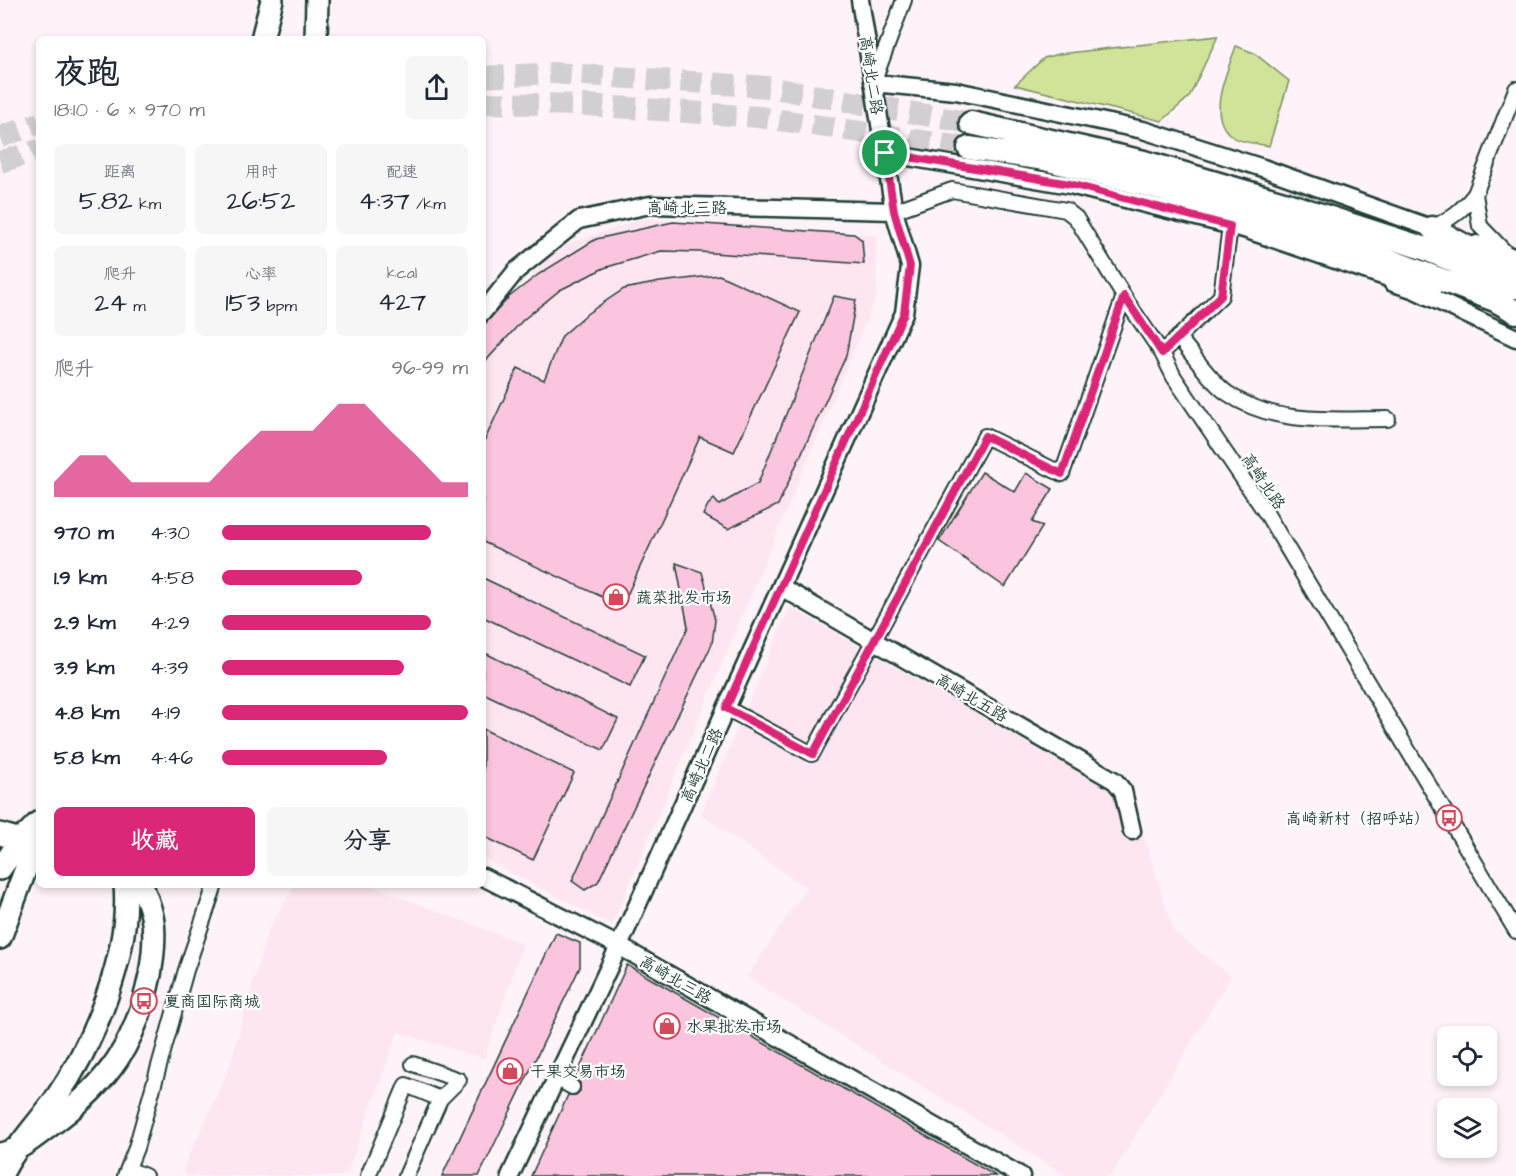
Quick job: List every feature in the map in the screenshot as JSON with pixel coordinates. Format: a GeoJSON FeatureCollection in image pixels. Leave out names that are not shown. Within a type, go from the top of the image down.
{"type":"FeatureCollection","features":[{"type":"Feature","properties":{"kind":"highway"},"geometry":{"type":"LineString","coordinates":[[971,123],[1144,162],[1287,204],[1426,249],[1516,287]]}},
{"type":"Feature","properties":{"kind":"highway"},"geometry":{"type":"LineString","coordinates":[[969,148],[1045,159],[1155,187],[1351,246],[1495,300],[1516,312]]}},
{"type":"Feature","properties":{"kind":"highway"},"geometry":{"type":"LineString","coordinates":[[1432,228],[1513,262]]}},
{"type":"Feature","properties":{"kind":"highway"},"geometry":{"type":"LineString","coordinates":[[1394,280],[1516,320]]}},
{"type":"Feature","properties":{"kind":"main road"},"geometry":{"type":"LineString","coordinates":[[263,36],[272,0]]}},
{"type":"Feature","properties":{"kind":"main road"},"geometry":{"type":"LineString","coordinates":[[272,0],[274,36]]}},
{"type":"Feature","properties":{"kind":"main road"},"geometry":{"type":"LineString","coordinates":[[316,36],[317,0]]}},
{"type":"Feature","properties":{"kind":"main road"},"geometry":{"type":"LineString","coordinates":[[0,834],[23,841],[0,938]]}},
{"type":"Feature","properties":{"kind":"main road"},"geometry":{"type":"LineString","coordinates":[[8,1153],[84,1101],[117,1062],[128,1043],[144,1001],[153,958],[153,918],[129,888]]}},
{"type":"Feature","properties":{"kind":"main road"},"geometry":{"type":"LineString","coordinates":[[1,1176],[8,1153],[55,1099],[80,1056],[101,1010],[119,958],[129,888]]}},
{"type":"Feature","properties":{"kind":"street","name":"高崎北二路"},"geometry":{"type":"LineString","coordinates":[[510,1176],[619,946],[904,313],[910,266],[894,211],[860,0]]}},
{"type":"Feature","properties":{"kind":"street"},"geometry":{"type":"LineString","coordinates":[[904,0],[873,83],[956,91],[1143,130],[1263,168],[1432,228],[1453,217],[1475,194],[1516,89]]}},
{"type":"Feature","properties":{"kind":"street"},"geometry":{"type":"LineString","coordinates":[[885,153],[1070,184],[1230,226],[1394,280],[1516,338]]}},
{"type":"Feature","properties":{"kind":"street","name":"高崎北路"},"geometry":{"type":"LineString","coordinates":[[894,211],[952,190],[1066,210],[1084,228],[1124,296],[1162,353],[1174,377],[1268,516],[1516,931]]}},
{"type":"Feature","properties":{"kind":"street"},"geometry":{"type":"LineString","coordinates":[[1475,194],[1480,226],[1513,262]]}},
{"type":"Feature","properties":{"kind":"street","name":"高崎北三路"},"geometry":{"type":"LineString","coordinates":[[486,308],[516,272],[579,220],[650,205],[894,211]]}},
{"type":"Feature","properties":{"kind":"street"},"geometry":{"type":"LineString","coordinates":[[1162,353],[1221,296],[1230,226]]}},
{"type":"Feature","properties":{"kind":"street"},"geometry":{"type":"LineString","coordinates":[[726,708],[813,754],[985,436],[1062,474],[1124,296]]}},
{"type":"Feature","properties":{"kind":"street"},"geometry":{"type":"LineString","coordinates":[[1179,337],[1226,392],[1267,414],[1325,419],[1388,419]]}},
{"type":"Feature","properties":{"kind":"street","name":"高崎北五路"},"geometry":{"type":"LineString","coordinates":[[781,587],[1115,781],[1123,791],[1132,831]]}},
{"type":"Feature","properties":{"kind":"street","name":"高崎北三路"},"geometry":{"type":"LineString","coordinates":[[486,879],[619,946],[1021,1176]]}},
{"type":"Feature","properties":{"kind":"street"},"geometry":{"type":"LineString","coordinates":[[145,1176],[126,1172],[136,1148],[186,970],[214,888]]}},
{"type":"Feature","properties":{"kind":"street"},"geometry":{"type":"LineString","coordinates":[[406,1176],[440,1099],[459,1080],[413,1064]]}},
{"type":"Feature","properties":{"kind":"street"},"geometry":{"type":"LineString","coordinates":[[556,1078],[572,1087]]}},
{"type":"Feature","properties":{"kind":"street"},"geometry":{"type":"LineString","coordinates":[[368,1176],[406,1085],[440,1099]]}},
{"type":"Feature","properties":{"kind":"shaded area","name":"蔬菜批发市场"},"geometry":{"type":"Polygon","coordinates":[[[642,219],[876,235],[877,295],[612,925],[486,860],[486,332],[501,311],[558,247],[642,219]]]}},
{"type":"Feature","properties":{"kind":"shaded area"},"geometry":{"type":"Polygon","coordinates":[[[790,607],[1134,804],[1174,932],[1231,976],[1111,1176],[1067,1176],[747,977],[806,888],[701,814],[790,607]]]}},
{"type":"Feature","properties":{"kind":"shaded area","name":"夏商国际商城"},"geometry":{"type":"Polygon","coordinates":[[[293,888],[377,888],[523,944],[484,1059],[398,1032],[346,1176],[186,1176],[183,1169],[229,1068],[268,930],[293,888]]]}},
{"type":"Feature","properties":{"kind":"green space"},"geometry":{"type":"Polygon","coordinates":[[[1218,36],[1189,97],[1162,121],[1015,85],[1044,58],[1059,54],[1218,36]]]}},
{"type":"Feature","properties":{"kind":"green space"},"geometry":{"type":"Polygon","coordinates":[[[1236,46],[1254,53],[1289,81],[1269,146],[1233,137],[1224,128],[1220,118],[1221,93],[1236,46]]]}},
{"type":"Feature","properties":{"kind":"building"},"geometry":{"type":"Polygon","coordinates":[[[673,222],[854,234],[862,240],[864,264],[661,251],[604,268],[560,290],[523,320],[486,361],[486,323],[509,297],[539,274],[596,239],[673,222]]]}},
{"type":"Feature","properties":{"kind":"building"},"geometry":{"type":"Polygon","coordinates":[[[719,275],[800,312],[734,452],[700,437],[622,606],[486,543],[486,437],[518,368],[544,380],[562,336],[588,313],[624,289],[719,275]]]}},
{"type":"Feature","properties":{"kind":"building"},"geometry":{"type":"Polygon","coordinates":[[[834,296],[856,300],[846,356],[778,505],[728,529],[703,515],[714,499],[719,505],[758,483],[834,296]]]}},
{"type":"Feature","properties":{"kind":"building"},"geometry":{"type":"Polygon","coordinates":[[[982,472],[1015,492],[1026,473],[1053,489],[1032,522],[1043,526],[1005,587],[939,541],[982,472]]]}},
{"type":"Feature","properties":{"kind":"building"},"geometry":{"type":"Polygon","coordinates":[[[676,563],[702,572],[715,620],[712,644],[598,882],[585,890],[572,881],[688,627],[676,563]]]}},
{"type":"Feature","properties":{"kind":"building"},"geometry":{"type":"Polygon","coordinates":[[[486,579],[645,655],[630,687],[486,618],[486,579]]]}},
{"type":"Feature","properties":{"kind":"building"},"geometry":{"type":"Polygon","coordinates":[[[486,653],[618,719],[603,750],[486,694],[486,653]]]}},
{"type":"Feature","properties":{"kind":"building"},"geometry":{"type":"Polygon","coordinates":[[[486,730],[574,773],[533,860],[486,837],[486,730]]]}},
{"type":"Feature","properties":{"kind":"building","name":"干果交易市场"},"geometry":{"type":"Polygon","coordinates":[[[556,933],[580,943],[580,967],[479,1176],[442,1176],[556,933]]]}},
{"type":"Feature","properties":{"kind":"building","name":"水果批发市场"},"geometry":{"type":"Polygon","coordinates":[[[627,965],[996,1176],[531,1176],[568,1095],[576,1095],[580,1091],[580,1083],[575,1079],[627,965]]]}},
{"type":"Feature","properties":{"kind":"tunnel"},"geometry":{"type":"LineString","coordinates":[[486,77],[553,73],[768,87],[971,123]]}},
{"type":"Feature","properties":{"kind":"tunnel"},"geometry":{"type":"LineString","coordinates":[[486,103],[586,105],[759,117],[969,148]]}},
{"type":"Feature","properties":{"kind":"tunnel"},"geometry":{"type":"LineString","coordinates":[[0,137],[36,124]]}},
{"type":"Feature","properties":{"kind":"tunnel"},"geometry":{"type":"LineString","coordinates":[[0,162],[36,151]]}},
{"type":"Feature","properties":{"kind":"place","name":"蔬菜批发市场"},"geometry":{"type":"Point","coordinates":[616,597]}},
{"type":"Feature","properties":{"kind":"place","name":"高崎新村（招呼站）"},"geometry":{"type":"Point","coordinates":[1449,818]}},
{"type":"Feature","properties":{"kind":"place","name":"夏商国际商城"},"geometry":{"type":"Point","coordinates":[144,1001]}},
{"type":"Feature","properties":{"kind":"place","name":"水果批发市场"},"geometry":{"type":"Point","coordinates":[667,1026]}},
{"type":"Feature","properties":{"kind":"place","name":"干果交易市场"},"geometry":{"type":"Point","coordinates":[510,1071]}},
{"type":"Feature","properties":{"kind":"route"},"geometry":{"type":"LineString","coordinates":[[885,153],[1070,184],[1230,226],[1221,296],[1162,353],[1124,296],[1062,474],[985,436],[813,754],[726,708],[904,313],[910,266],[894,211],[885,153]]}}]}
